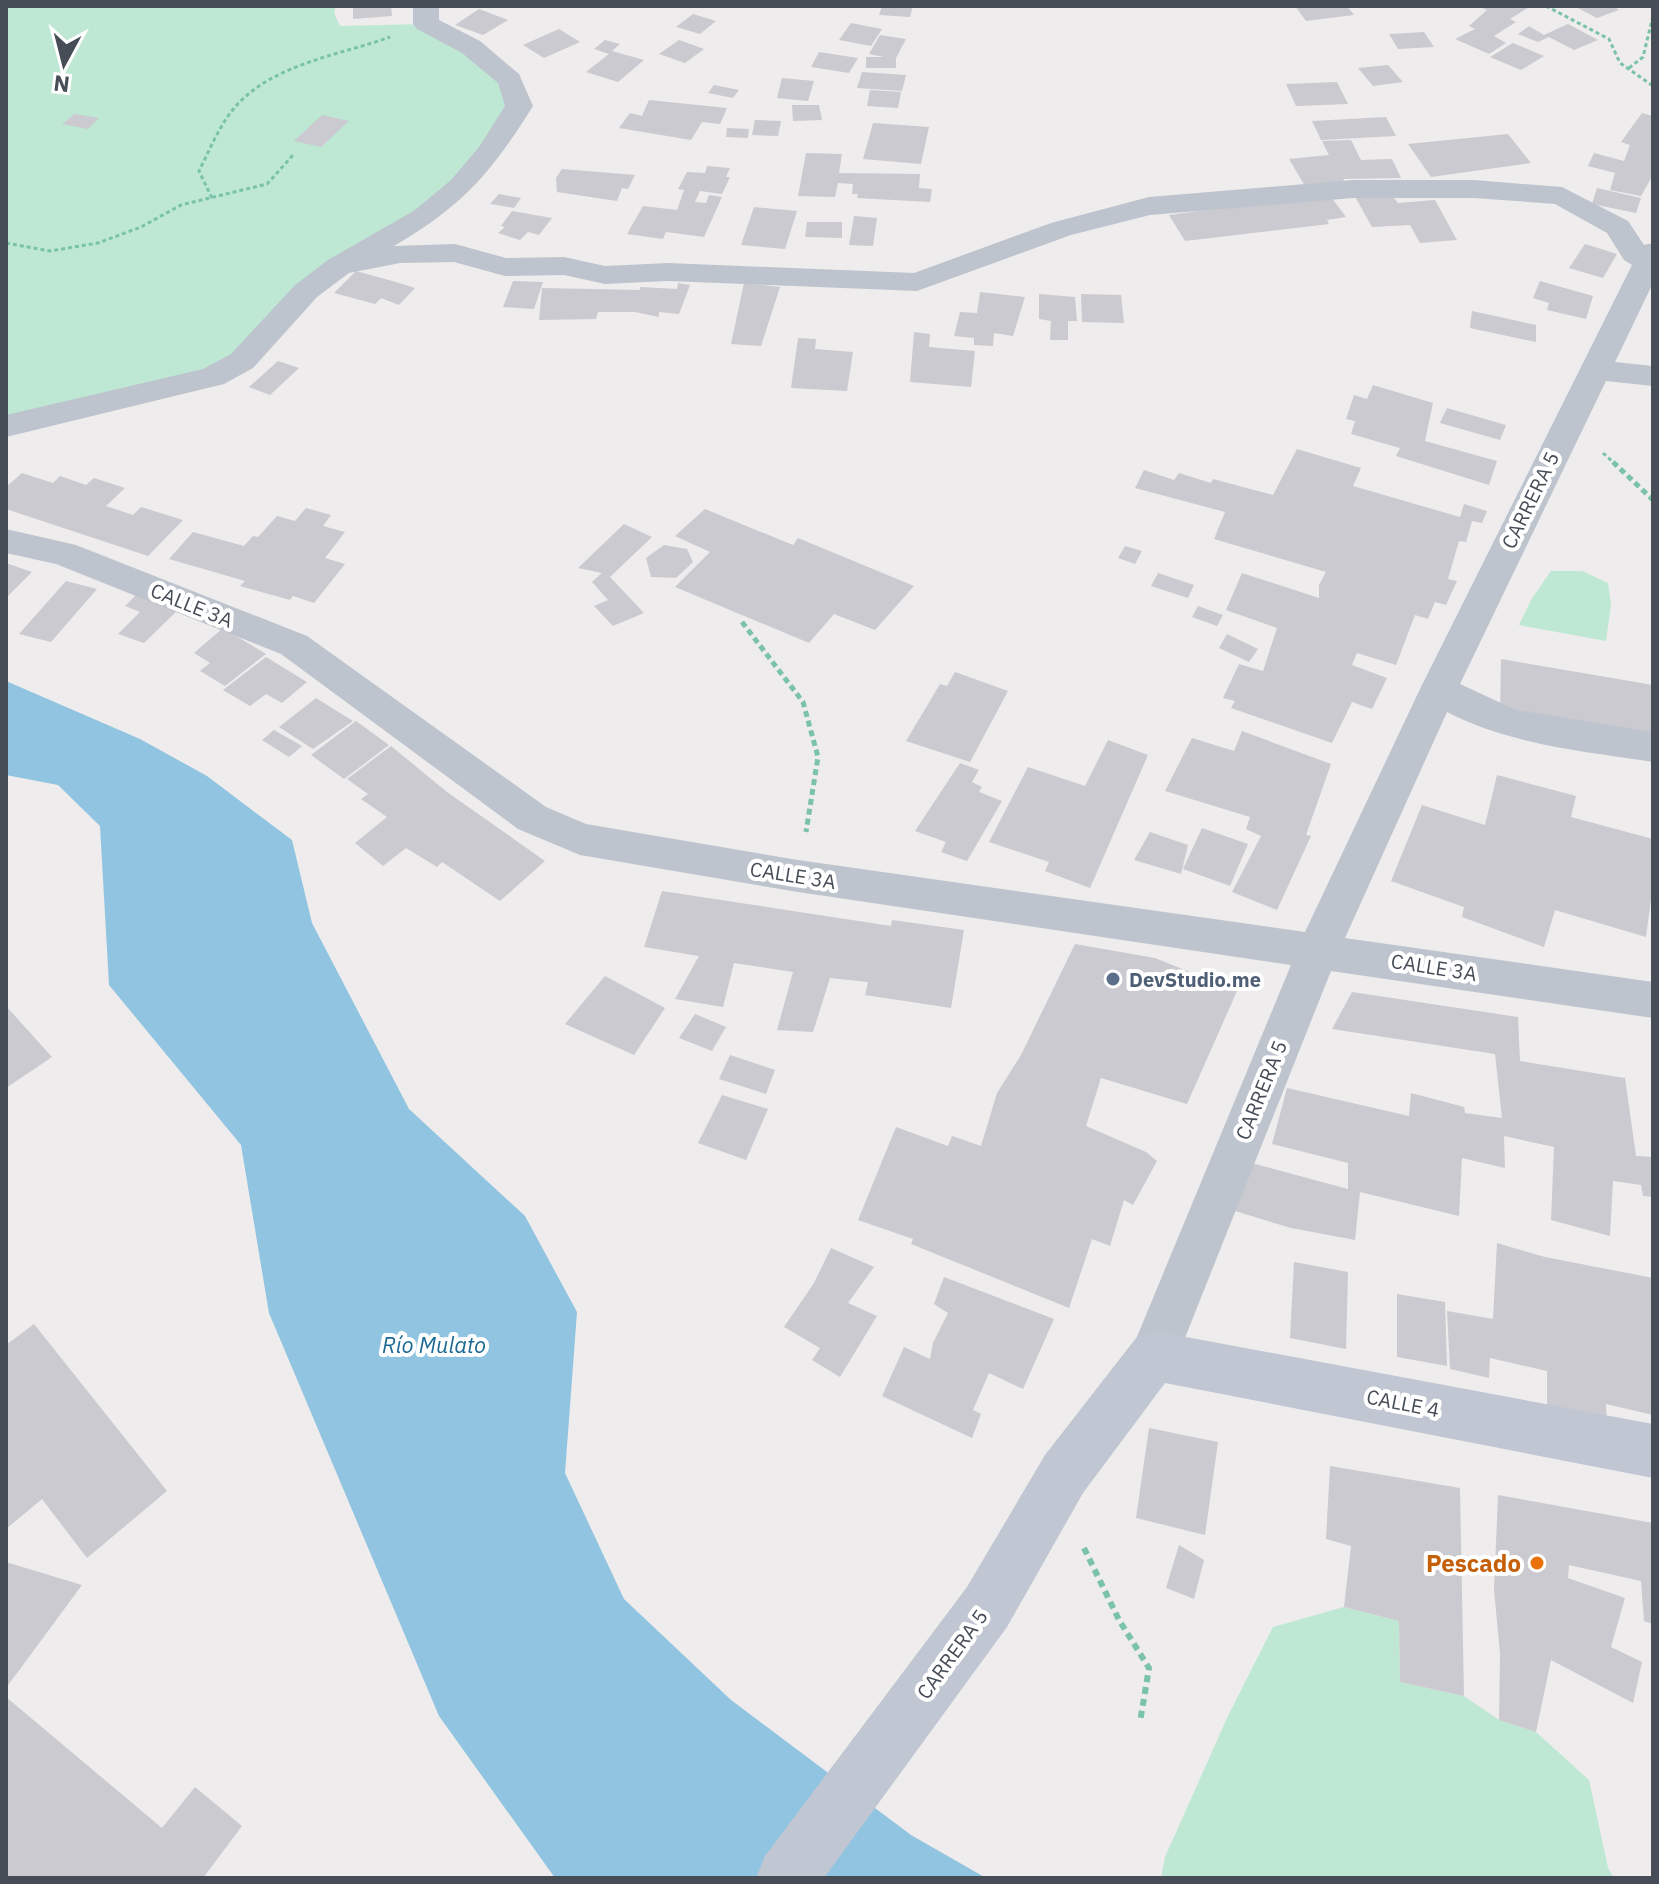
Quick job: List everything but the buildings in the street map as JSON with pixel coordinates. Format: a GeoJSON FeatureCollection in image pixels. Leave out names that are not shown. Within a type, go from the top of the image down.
{"type":"FeatureCollection","features":[{"type":"Feature","properties":{"kind":"main road","name":"CALLE 4"},"geometry":{"type":"LineString","coordinates":[[1154,1356],[1653,1451]]}},
{"type":"Feature","properties":{"kind":"main road","name":"CARRERA 5"},"geometry":{"type":"LineString","coordinates":[[787,1878],[987,1607],[1064,1474],[1154,1356]]}},
{"type":"Feature","properties":{"kind":"street"},"geometry":{"type":"LineString","coordinates":[[6,426],[213,377],[242,361],[306,291],[339,266],[425,216],[461,186],[490,152],[519,106],[510,80],[426,15]]}},
{"type":"Feature","properties":{"kind":"street"},"geometry":{"type":"LineString","coordinates":[[339,266],[400,254],[455,253],[505,267],[564,266],[605,275],[668,272],[917,282],[1061,229],[1149,206],[1353,189],[1474,189],[1562,196],[1618,227],[1635,254],[1650,257]]}},
{"type":"Feature","properties":{"kind":"street","name":"CARRERA 5"},"geometry":{"type":"LineString","coordinates":[[1154,1356],[1318,950],[1439,689],[1650,257]]}},
{"type":"Feature","properties":{"kind":"street"},"geometry":{"type":"LineString","coordinates":[[1594,370],[1653,376]]}},
{"type":"Feature","properties":{"kind":"street","name":"CALLE 3A"},"geometry":{"type":"LineString","coordinates":[[6,541],[64,554],[294,645],[532,818],[580,839],[798,876],[1653,1000]]}},
{"type":"Feature","properties":{"kind":"street"},"geometry":{"type":"LineString","coordinates":[[1439,689],[1459,703],[1493,718],[1653,747]]}},
{"type":"Feature","properties":{"kind":"path"},"geometry":{"type":"LineString","coordinates":[[1546,6],[1609,39],[1620,63],[1653,86]]}},
{"type":"Feature","properties":{"kind":"path"},"geometry":{"type":"LineString","coordinates":[[212,198],[199,171],[230,114],[246,96],[330,54],[362,48],[426,15]]}},
{"type":"Feature","properties":{"kind":"path"},"geometry":{"type":"LineString","coordinates":[[1629,68],[1643,57],[1653,16]]}},
{"type":"Feature","properties":{"kind":"path"},"geometry":{"type":"LineString","coordinates":[[6,243],[64,251],[141,227],[181,205],[267,184],[294,154]]}},
{"type":"Feature","properties":{"kind":"path"},"geometry":{"type":"LineString","coordinates":[[1570,417],[1598,449],[1653,500]]}},
{"type":"Feature","properties":{"kind":"path"},"geometry":{"type":"LineString","coordinates":[[742,622],[803,702],[818,757],[798,876]]}},
{"type":"Feature","properties":{"kind":"path"},"geometry":{"type":"LineString","coordinates":[[1064,1474],[1073,1524],[1119,1620],[1149,1668],[1140,1722]]}},
{"type":"Feature","properties":{"kind":"green space"},"geometry":{"type":"Polygon","coordinates":[[[6,6],[336,6],[334,13],[340,26],[426,24],[471,47],[519,106],[461,186],[339,266],[242,361],[6,426],[6,6]]]}},
{"type":"Feature","properties":{"kind":"green space"},"geometry":{"type":"Polygon","coordinates":[[[1551,571],[1582,571],[1608,583],[1611,604],[1606,641],[1519,625],[1531,600],[1551,571]]]}},
{"type":"Feature","properties":{"kind":"green space"},"geometry":{"type":"Polygon","coordinates":[[[1344,1607],[1399,1621],[1400,1682],[1464,1696],[1499,1720],[1536,1732],[1589,1780],[1608,1868],[1614,1878],[1161,1878],[1165,1857],[1228,1716],[1273,1627],[1344,1607]]]}},
{"type":"Feature","properties":{"kind":"water","name":"Río Mulato"},"geometry":{"type":"Polygon","coordinates":[[[6,681],[140,739],[207,776],[292,840],[312,923],[409,1109],[525,1216],[577,1312],[565,1473],[624,1599],[731,1700],[911,1835],[986,1878],[555,1878],[439,1716],[269,1313],[241,1145],[109,985],[100,826],[58,785],[6,775],[6,681]]]}},
{"type":"Feature","properties":{"kind":"place","name":"DevStudio.me"},"geometry":{"type":"Point","coordinates":[1113,979]}},
{"type":"Feature","properties":{"kind":"place","name":"Pescado"},"geometry":{"type":"Point","coordinates":[1537,1563]}}]}
